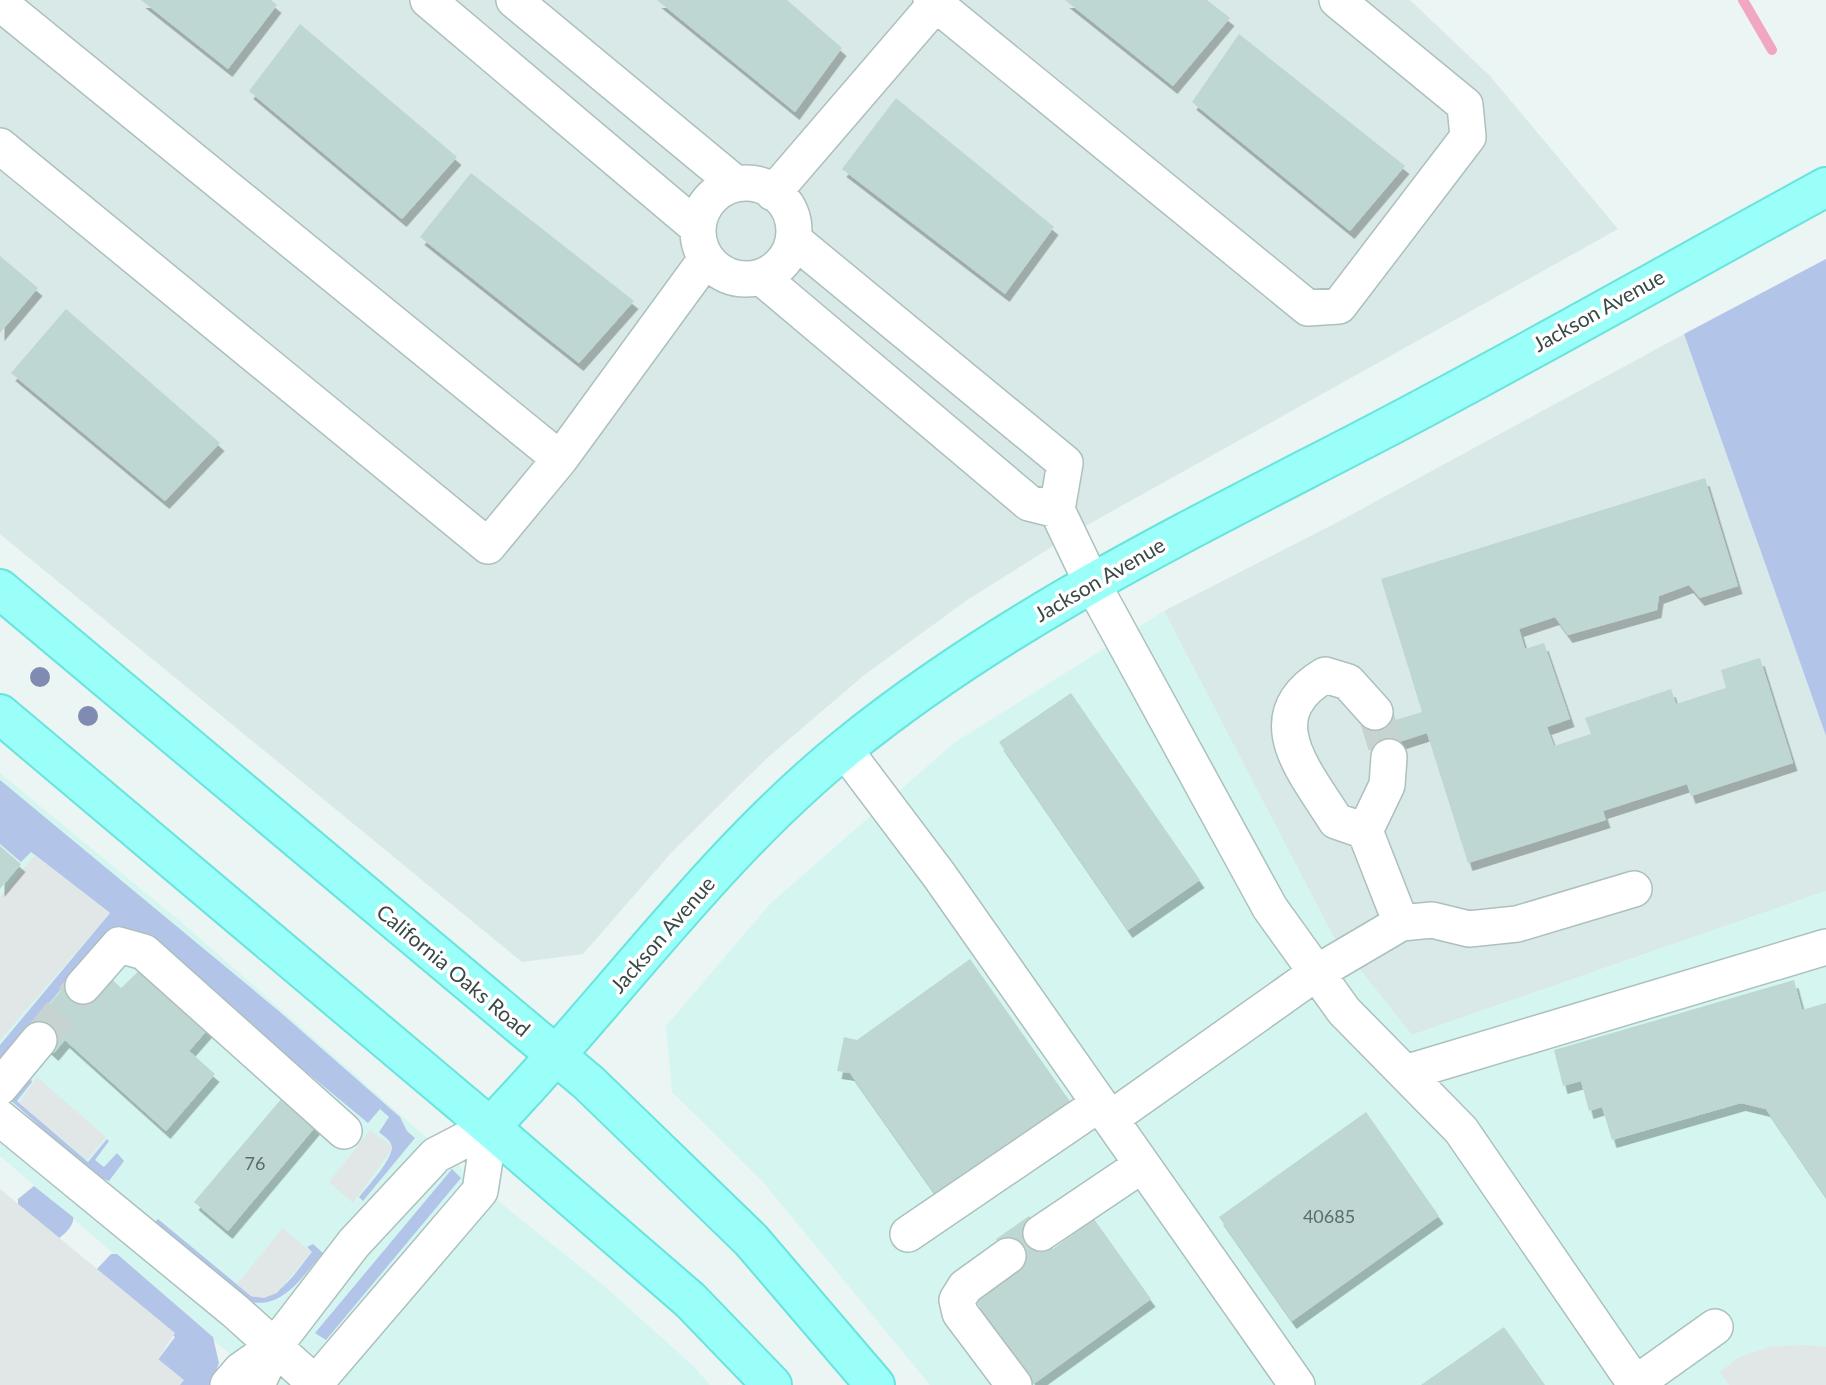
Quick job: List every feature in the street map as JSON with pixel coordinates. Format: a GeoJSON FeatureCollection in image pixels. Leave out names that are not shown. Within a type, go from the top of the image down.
{"type":"FeatureCollection","features":[{"type":"Feature","properties":{"kind":"main road","name":"Jackson Avenue"},"geometry":{"type":"LineString","coordinates":[[490,1126],[556,1058],[618,984],[753,834],[844,749],[928,684],[1091,581],[1413,414],[1826,187]]}},
{"type":"Feature","properties":{"kind":"main road","name":"California Oaks Road"},"geometry":{"type":"LineString","coordinates":[[0,589],[589,1083],[751,1240],[875,1385]]}},
{"type":"Feature","properties":{"kind":"main road"},"geometry":{"type":"LineString","coordinates":[[0,714],[490,1126],[690,1300],[772,1385]]}},
{"type":"Feature","properties":{"kind":"street"},"geometry":{"type":"LineString","coordinates":[[0,146],[488,546],[559,459],[702,243],[710,199],[736,184],[752,184],[774,192],[789,209],[793,240],[788,255],[778,267],[761,277],[732,278],[718,270],[702,243],[428,0]]}},
{"type":"Feature","properties":{"kind":"street"},"geometry":{"type":"LineString","coordinates":[[514,0],[736,184]]}},
{"type":"Feature","properties":{"kind":"street"},"geometry":{"type":"LineString","coordinates":[[774,192],[935,1],[1308,307],[1339,306],[1468,136],[1465,105],[1337,0]]}},
{"type":"Feature","properties":{"kind":"street"},"geometry":{"type":"LineString","coordinates":[[0,3],[559,459]]}},
{"type":"Feature","properties":{"kind":"street"},"geometry":{"type":"LineString","coordinates":[[793,240],[1065,463],[1057,510],[1091,581],[1270,908],[1344,1011],[1461,1130],[1635,1384],[1715,1327]]}},
{"type":"Feature","properties":{"kind":"street"},"geometry":{"type":"LineString","coordinates":[[761,277],[1029,503],[1057,510]]}},
{"type":"Feature","properties":{"kind":"street"},"geometry":{"type":"LineString","coordinates":[[953,439],[987,399]]}},
{"type":"Feature","properties":{"kind":"street"},"geometry":{"type":"LineString","coordinates":[[1365,831],[1336,821],[1291,747],[1290,708],[1305,687],[1325,675],[1348,682],[1376,712]]}},
{"type":"Feature","properties":{"kind":"street"},"geometry":{"type":"LineString","coordinates":[[844,749],[939,875],[1297,1385]]}},
{"type":"Feature","properties":{"kind":"street"},"geometry":{"type":"LineString","coordinates":[[1389,757],[1387,785],[1365,831],[1401,923]]}},
{"type":"Feature","properties":{"kind":"street"},"geometry":{"type":"LineString","coordinates":[[908,1234],[1104,1112],[1316,972],[1401,923],[1432,920],[1469,929],[1517,924],[1634,890]]}},
{"type":"Feature","properties":{"kind":"street"},"geometry":{"type":"LineString","coordinates":[[83,986],[119,945],[144,952],[344,1131]]}},
{"type":"Feature","properties":{"kind":"street"},"geometry":{"type":"LineString","coordinates":[[1405,1073],[1826,947]]}},
{"type":"Feature","properties":{"kind":"street"},"geometry":{"type":"LineString","coordinates":[[0,1087],[39,1040]]}},
{"type":"Feature","properties":{"kind":"street"},"geometry":{"type":"LineString","coordinates":[[0,1118],[235,1311],[316,1384],[480,1191],[490,1126]]}},
{"type":"Feature","properties":{"kind":"street"},"geometry":{"type":"LineString","coordinates":[[257,1385],[274,1347],[354,1243],[436,1155],[490,1126]]}},
{"type":"Feature","properties":{"kind":"street"},"geometry":{"type":"LineString","coordinates":[[1041,1233],[1142,1165]]}},
{"type":"Feature","properties":{"kind":"street"},"geometry":{"type":"LineString","coordinates":[[1008,1256],[965,1287],[957,1300],[960,1313],[1014,1385]]}},
{"type":"Feature","properties":{"kind":"street"},"geometry":{"type":"LineString","coordinates":[[228,1385],[241,1370],[274,1347]]}},
{"type":"Feature","properties":{"kind":"shaded area"},"geometry":{"type":"Polygon","coordinates":[[[0,0],[1410,0],[1490,76],[1618,229],[1080,529],[967,600],[863,676],[766,759],[671,853],[583,954],[522,962],[0,534],[0,0]]]}},
{"type":"Feature","properties":{"kind":"shaded area"},"geometry":{"type":"Polygon","coordinates":[[[1826,259],[1826,736],[1684,334],[1826,259]]]}},
{"type":"Feature","properties":{"kind":"shaded area"},"geometry":{"type":"Polygon","coordinates":[[[1684,334],[1826,736],[1826,891],[1412,1035],[1333,936],[1164,611],[1336,523],[1684,334]]]}},
{"type":"Feature","properties":{"kind":"shaded area"},"geometry":{"type":"Polygon","coordinates":[[[1164,611],[1333,936],[1412,1035],[1826,891],[1826,1385],[930,1385],[763,1182],[672,1092],[666,1026],[770,904],[954,743],[1164,611]]]}},
{"type":"Feature","properties":{"kind":"shaded area"},"geometry":{"type":"Polygon","coordinates":[[[0,773],[181,922],[508,1209],[602,1284],[692,1365],[710,1385],[266,1385],[0,1156],[0,773]]]}},
{"type":"Feature","properties":{"kind":"shaded area"},"geometry":{"type":"Polygon","coordinates":[[[0,780],[280,1012],[400,1117],[407,1131],[415,1138],[363,1201],[359,1197],[390,1156],[390,1142],[379,1132],[389,1117],[380,1109],[368,1123],[140,934],[72,976],[27,1030],[0,1069],[0,1045],[110,913],[31,852],[21,862],[0,844],[0,780]]]}},
{"type":"Feature","properties":{"kind":"shaded area"},"geometry":{"type":"Polygon","coordinates":[[[35,855],[110,913],[0,1040],[0,897],[35,855]]]}},
{"type":"Feature","properties":{"kind":"shaded area"},"geometry":{"type":"Polygon","coordinates":[[[29,1075],[32,1082],[17,1101],[88,1162],[107,1139],[109,1141],[95,1160],[104,1167],[117,1153],[124,1161],[109,1181],[95,1175],[7,1097],[29,1075]]]}},
{"type":"Feature","properties":{"kind":"shaded area"},"geometry":{"type":"Polygon","coordinates":[[[37,1077],[106,1137],[87,1160],[19,1103],[37,1077]]]}},
{"type":"Feature","properties":{"kind":"shaded area"},"geometry":{"type":"Polygon","coordinates":[[[370,1130],[390,1144],[392,1149],[353,1203],[329,1182],[370,1130]]]}},
{"type":"Feature","properties":{"kind":"shaded area"},"geometry":{"type":"Polygon","coordinates":[[[452,1169],[461,1178],[326,1340],[315,1333],[452,1169]]]}},
{"type":"Feature","properties":{"kind":"shaded area"},"geometry":{"type":"Polygon","coordinates":[[[34,1186],[73,1217],[71,1226],[59,1238],[18,1205],[18,1199],[34,1186]]]}},
{"type":"Feature","properties":{"kind":"shaded area"},"geometry":{"type":"Polygon","coordinates":[[[0,1189],[175,1333],[158,1359],[184,1380],[180,1385],[0,1385],[0,1189]]]}},
{"type":"Feature","properties":{"kind":"shaded area"},"geometry":{"type":"Polygon","coordinates":[[[158,1219],[251,1296],[270,1294],[286,1284],[312,1252],[307,1247],[313,1244],[323,1253],[289,1291],[268,1302],[256,1303],[243,1300],[154,1223],[158,1219]]]}},
{"type":"Feature","properties":{"kind":"shaded area"},"geometry":{"type":"Polygon","coordinates":[[[283,1228],[311,1252],[277,1293],[264,1298],[251,1296],[237,1284],[283,1228]]]}},
{"type":"Feature","properties":{"kind":"shaded area"},"geometry":{"type":"Polygon","coordinates":[[[111,1254],[117,1254],[213,1337],[219,1363],[211,1385],[177,1385],[157,1361],[175,1337],[105,1277],[82,1285],[111,1254]]]}},
{"type":"Feature","properties":{"kind":"shaded area"},"geometry":{"type":"Polygon","coordinates":[[[1770,1347],[1826,1347],[1826,1385],[1729,1385],[1720,1372],[1739,1357],[1770,1347]]]}},
{"type":"Feature","properties":{"kind":"building"},"geometry":{"type":"Polygon","coordinates":[[[141,0],[271,0],[277,5],[228,69],[141,0]]]}},
{"type":"Feature","properties":{"kind":"building"},"geometry":{"type":"Polygon","coordinates":[[[657,0],[787,0],[842,48],[795,112],[657,0]]]}},
{"type":"Feature","properties":{"kind":"building"},"geometry":{"type":"Polygon","coordinates":[[[1065,0],[1207,0],[1230,18],[1173,86],[1065,0]]]}},
{"type":"Feature","properties":{"kind":"building"},"geometry":{"type":"Polygon","coordinates":[[[300,24],[457,157],[402,219],[249,91],[300,24]]]}},
{"type":"Feature","properties":{"kind":"building"},"geometry":{"type":"Polygon","coordinates":[[[1239,34],[1405,166],[1350,231],[1192,102],[1239,34]]]}},
{"type":"Feature","properties":{"kind":"building"},"geometry":{"type":"Polygon","coordinates":[[[896,98],[1054,227],[1005,294],[842,169],[896,98]]]}},
{"type":"Feature","properties":{"kind":"building"},"geometry":{"type":"Polygon","coordinates":[[[471,173],[634,301],[579,363],[420,237],[471,173]]]}},
{"type":"Feature","properties":{"kind":"building"},"geometry":{"type":"Polygon","coordinates":[[[0,256],[38,288],[0,333],[0,256]]]}},
{"type":"Feature","properties":{"kind":"building"},"geometry":{"type":"Polygon","coordinates":[[[66,309],[220,443],[165,501],[11,373],[66,309]]]}},
{"type":"Feature","properties":{"kind":"building"},"geometry":{"type":"Polygon","coordinates":[[[1705,478],[1738,586],[1700,598],[1689,585],[1659,596],[1657,610],[1568,635],[1555,617],[1519,629],[1525,649],[1544,643],[1570,719],[1547,727],[1554,746],[1591,734],[1585,718],[1671,689],[1676,704],[1726,688],[1721,670],[1760,658],[1793,763],[1691,796],[1687,784],[1603,811],[1606,820],[1468,863],[1427,733],[1371,751],[1365,729],[1422,712],[1381,579],[1705,478]]]}},
{"type":"Feature","properties":{"kind":"building"},"geometry":{"type":"Polygon","coordinates":[[[1071,693],[1200,880],[1128,930],[999,742],[1071,693]]]}},
{"type":"Feature","properties":{"kind":"building"},"geometry":{"type":"Polygon","coordinates":[[[0,846],[21,864],[0,889],[0,846]]]}},
{"type":"Feature","properties":{"kind":"building"},"geometry":{"type":"Polygon","coordinates":[[[970,959],[1074,1107],[941,1202],[850,1073],[837,1071],[844,1037],[857,1040],[970,959]]]}},
{"type":"Feature","properties":{"kind":"building"},"geometry":{"type":"Polygon","coordinates":[[[141,969],[209,1028],[189,1051],[215,1074],[166,1131],[65,1040],[54,1053],[28,1030],[72,977],[110,977],[121,988],[141,969]]]}},
{"type":"Feature","properties":{"kind":"building"},"geometry":{"type":"Polygon","coordinates":[[[1794,980],[1802,1010],[1826,1003],[1826,1197],[1766,1109],[1741,1103],[1612,1140],[1602,1107],[1589,1111],[1581,1081],[1563,1086],[1554,1050],[1794,980]]]}},
{"type":"Feature","properties":{"kind":"building"},"geometry":{"type":"Polygon","coordinates":[[[282,1098],[316,1126],[228,1231],[194,1202],[282,1098]]]}},
{"type":"Feature","properties":{"kind":"building"},"geometry":{"type":"Polygon","coordinates":[[[1366,1112],[1439,1216],[1292,1321],[1219,1217],[1366,1112]]]}},
{"type":"Feature","properties":{"kind":"building"},"geometry":{"type":"Polygon","coordinates":[[[1029,1216],[1053,1249],[1094,1219],[1151,1299],[1035,1383],[975,1300],[1018,1269],[996,1239],[1029,1216]]]}},
{"type":"Feature","properties":{"kind":"building"},"geometry":{"type":"Polygon","coordinates":[[[1504,1327],[1545,1385],[1421,1385],[1504,1327]]]}},
{"type":"Feature","properties":{"kind":"waterway"},"geometry":{"type":"LineString","coordinates":[[1743,0],[1772,50]]}},
{"type":"Feature","properties":{"kind":"tunnel"},"geometry":{"type":"LineString","coordinates":[[1375,712],[1389,757]]}},
{"type":"Feature","properties":{"kind":"tunnel"},"geometry":{"type":"LineString","coordinates":[[39,1040],[83,986]]}}]}
